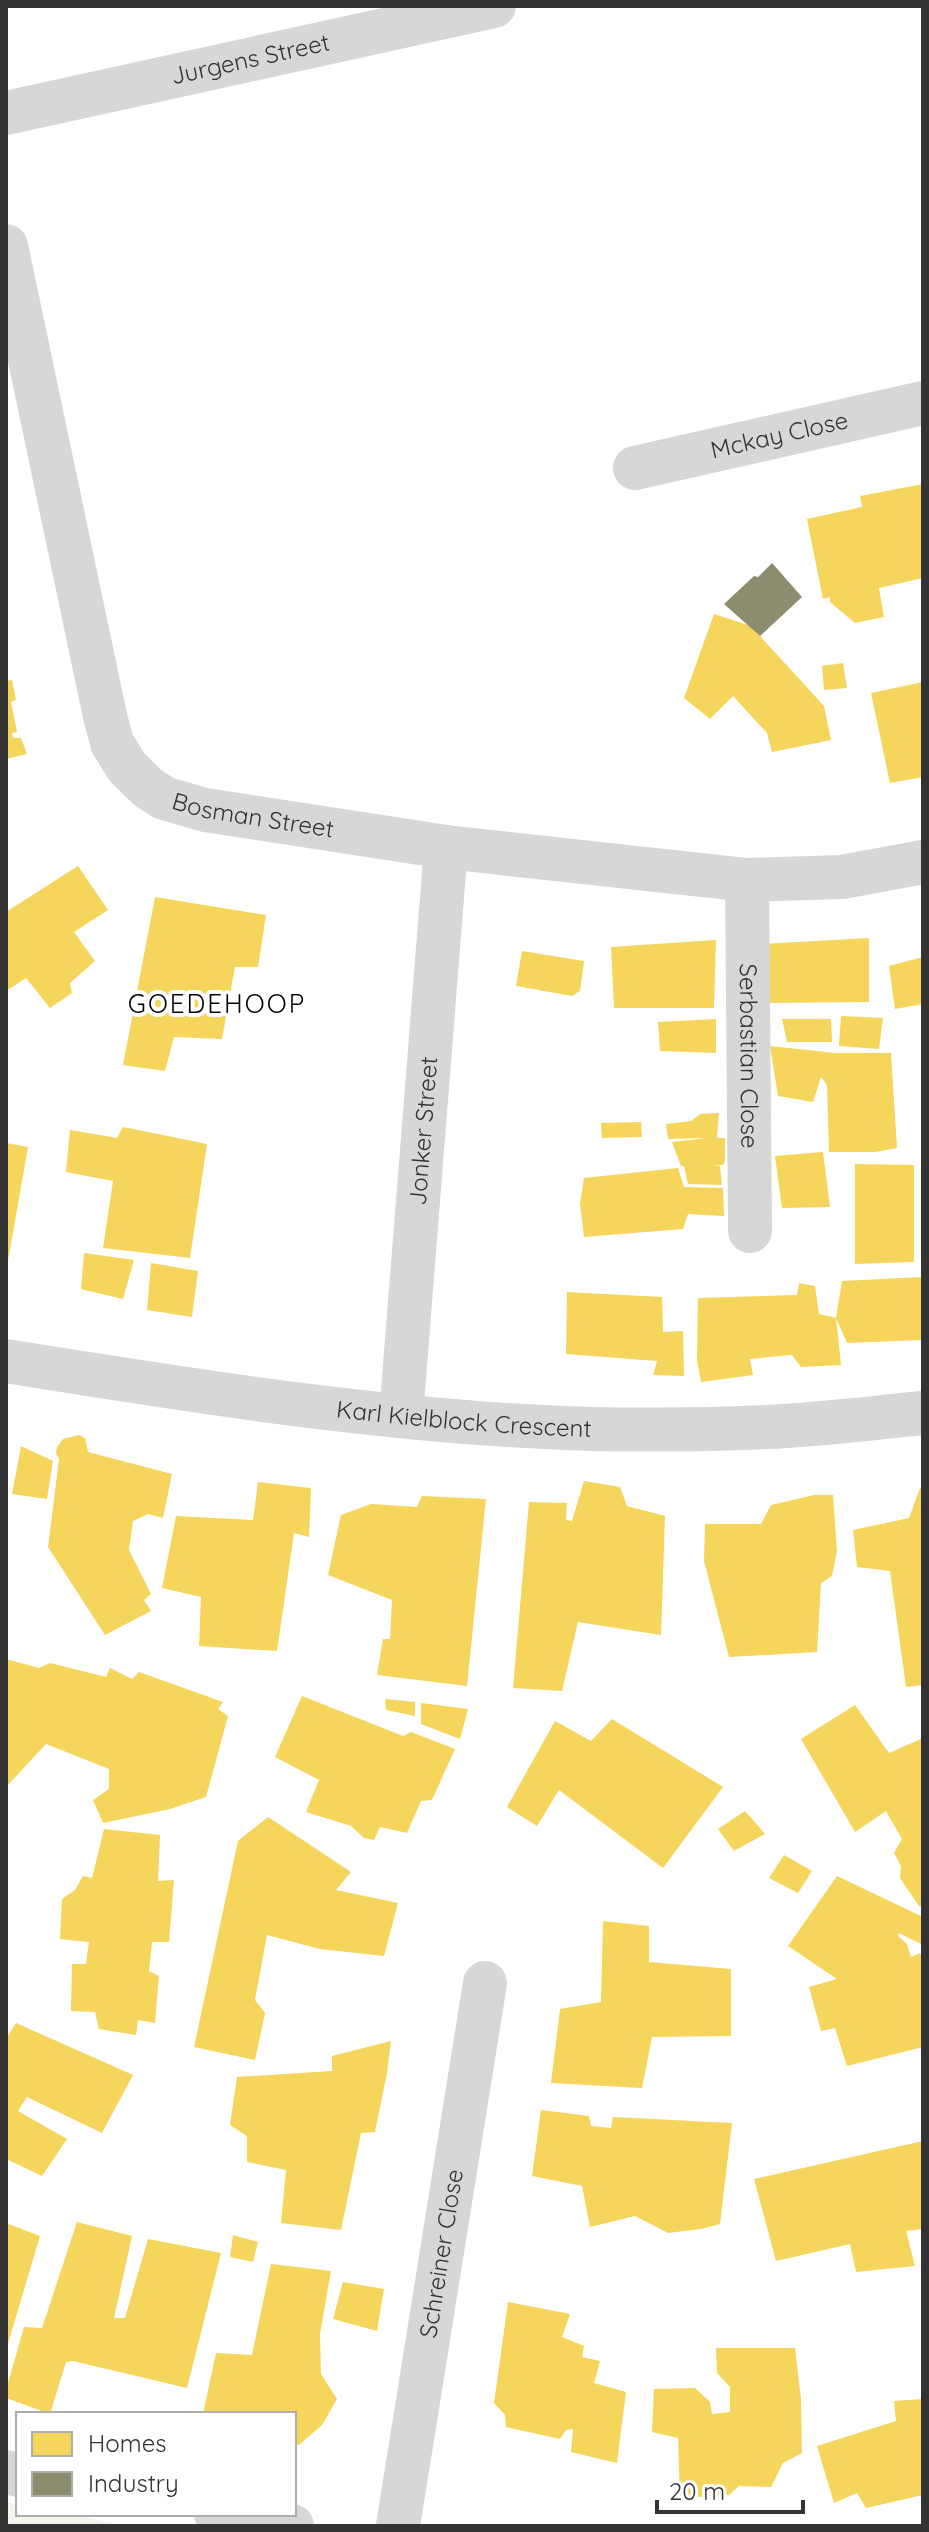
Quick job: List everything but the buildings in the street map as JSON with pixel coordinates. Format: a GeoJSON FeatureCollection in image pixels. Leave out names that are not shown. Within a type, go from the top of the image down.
{"type":"FeatureCollection","features":[{"type":"Feature","properties":{"kind":"street","name":"Jurgens Street"},"geometry":{"type":"LineString","coordinates":[[6,113],[478,8]]}},
{"type":"Feature","properties":{"kind":"street","name":"Bosman Street"},"geometry":{"type":"LineString","coordinates":[[6,246],[112,743],[127,767],[147,787],[184,806],[446,847],[747,880],[842,877],[923,862]]}},
{"type":"Feature","properties":{"kind":"street","name":"Mckay Close"},"geometry":{"type":"LineString","coordinates":[[635,468],[923,403]]}},
{"type":"Feature","properties":{"kind":"street","name":"Jonker Street"},"geometry":{"type":"LineString","coordinates":[[401,1416],[446,847]]}},
{"type":"Feature","properties":{"kind":"street","name":"Serbastian Close"},"geometry":{"type":"LineString","coordinates":[[747,880],[750,1231]]}},
{"type":"Feature","properties":{"kind":"street","name":"Karl Kielblock Crescent"},"geometry":{"type":"LineString","coordinates":[[6,1361],[184,1390],[401,1416],[591,1429],[766,1427],[923,1413]]}},
{"type":"Feature","properties":{"kind":"street","name":"Schreiner Close"},"geometry":{"type":"LineString","coordinates":[[398,2526],[485,1983]]}},
{"type":"Feature","properties":{"kind":"street"},"geometry":{"type":"LineString","coordinates":[[229,2516],[292,2526]]}},
{"type":"Feature","properties":{"kind":"shaded area"},"geometry":{"type":"Polygon","coordinates":[[[6,2502],[16,2504],[16,2516],[76,2516],[127,2526],[6,2526],[6,2502]]]}},
{"type":"Feature","properties":{"kind":"district","name":"GOEDEHOOP"},"geometry":{"type":"Point","coordinates":[217,1004]}}]}
